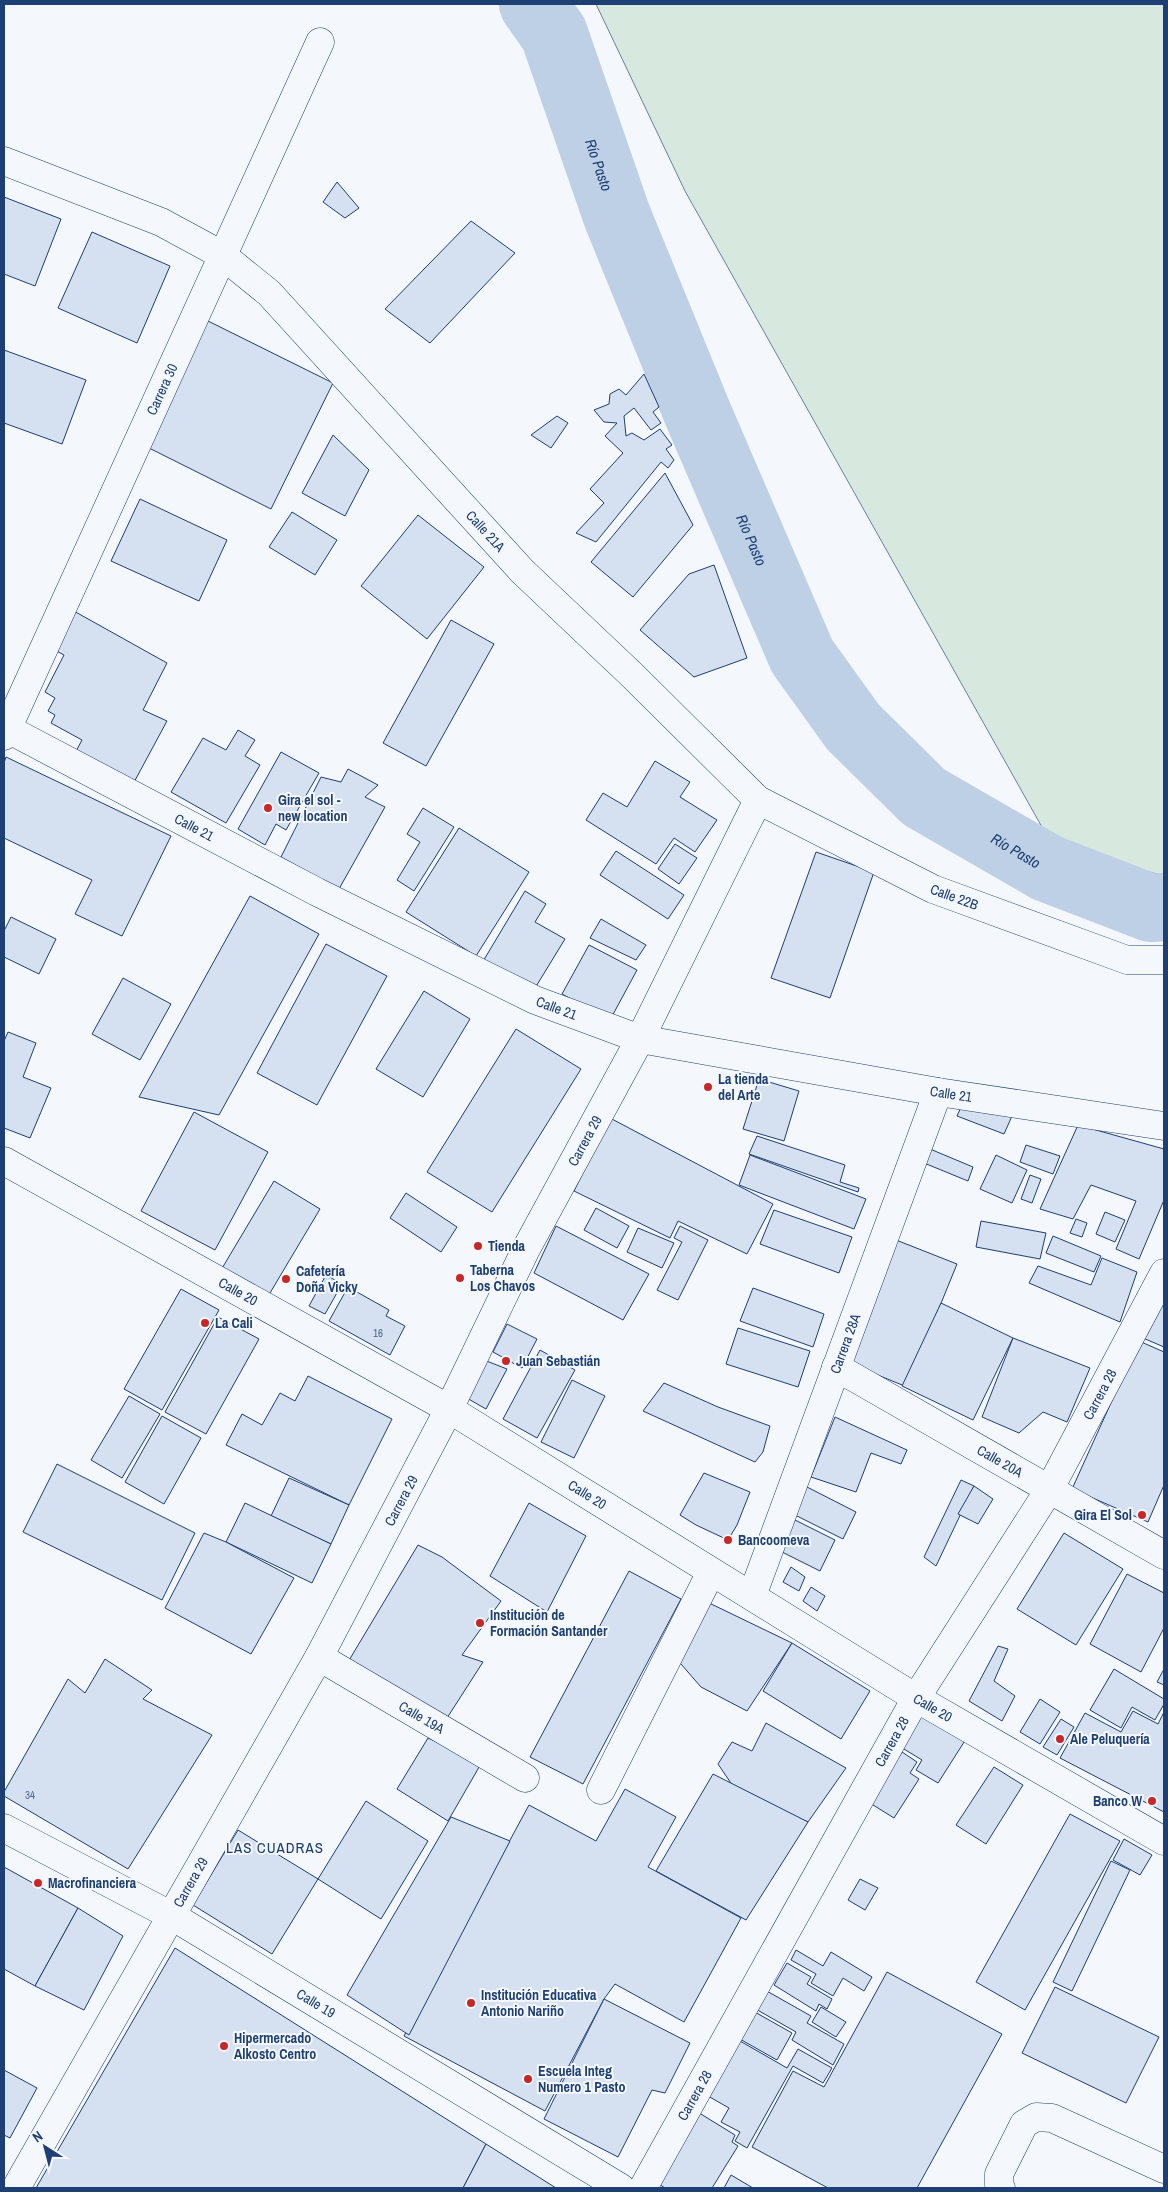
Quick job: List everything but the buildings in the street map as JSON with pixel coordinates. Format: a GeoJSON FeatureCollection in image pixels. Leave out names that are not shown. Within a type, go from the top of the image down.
{"type":"FeatureCollection","features":[{"type":"Feature","properties":{"kind":"street","name":"Carrera 30"},"geometry":{"type":"LineString","coordinates":[[5,731],[320,42]]}},
{"type":"Feature","properties":{"kind":"street","name":"Calle 21A"},"geometry":{"type":"LineString","coordinates":[[4,161],[161,222],[222,255],[269,293],[522,571],[632,675],[758,800]]}},
{"type":"Feature","properties":{"kind":"street","name":"Calle 21"},"geometry":{"type":"LineString","coordinates":[[5,731],[317,892],[526,996],[640,1039],[938,1092],[1164,1126]]}},
{"type":"Feature","properties":{"kind":"street","name":"Calle 22B"},"geometry":{"type":"LineString","coordinates":[[758,800],[933,889],[1127,960],[1164,960]]}},
{"type":"Feature","properties":{"kind":"street","name":"Carrera 29"},"geometry":{"type":"LineString","coordinates":[[16,2188],[318,1657],[449,1409],[526,1249],[640,1039],[758,800]]}},
{"type":"Feature","properties":{"kind":"street","name":"Carrera 28A"},"geometry":{"type":"LineString","coordinates":[[752,1596],[938,1092]]}},
{"type":"Feature","properties":{"kind":"street","name":"Calle 20"},"geometry":{"type":"LineString","coordinates":[[4,1161],[449,1409],[916,1698],[1164,1841]]}},
{"type":"Feature","properties":{"kind":"street","name":"Carrera 28"},"geometry":{"type":"LineString","coordinates":[[643,2188],[916,1698],[1049,1490],[1164,1273]]}},
{"type":"Feature","properties":{"kind":"street","name":"Calle 20A"},"geometry":{"type":"LineString","coordinates":[[836,1367],[1164,1555]]}},
{"type":"Feature","properties":{"kind":"street"},"geometry":{"type":"LineString","coordinates":[[601,1790],[712,1572]]}},
{"type":"Feature","properties":{"kind":"street","name":"Calle 19A"},"geometry":{"type":"LineString","coordinates":[[318,1657],[525,1778]]}},
{"type":"Feature","properties":{"kind":"street","name":"Calle 19"},"geometry":{"type":"LineString","coordinates":[[4,1828],[172,1916],[621,2188]]}},
{"type":"Feature","properties":{"kind":"street"},"geometry":{"type":"LineString","coordinates":[[1001,2188],[998,2174],[1024,2124],[1036,2117],[1052,2118],[1164,2169]]}},
{"type":"Feature","properties":{"kind":"shaded area"},"geometry":{"type":"Polygon","coordinates":[[[596,4],[1164,4],[1164,876],[1052,845],[685,191],[596,4]]]}},
{"type":"Feature","properties":{"kind":"waterway","name":"Río Pasto"},"geometry":{"type":"LineString","coordinates":[[533,4],[554,34],[617,216],[697,412],[802,656],[853,727],[924,797],[1047,868],[1151,908],[1164,907]]}},
{"type":"Feature","properties":{"kind":"place","name":"Gira el sol - new location"},"geometry":{"type":"Point","coordinates":[268,808]}},
{"type":"Feature","properties":{"kind":"place","name":"La tienda del Arte"},"geometry":{"type":"Point","coordinates":[708,1087]}},
{"type":"Feature","properties":{"kind":"place","name":"Tienda"},"geometry":{"type":"Point","coordinates":[478,1246]}},
{"type":"Feature","properties":{"kind":"place","name":"Taberna Los Chavos"},"geometry":{"type":"Point","coordinates":[460,1278]}},
{"type":"Feature","properties":{"kind":"place","name":"Cafetería Doña Vicky"},"geometry":{"type":"Point","coordinates":[286,1279]}},
{"type":"Feature","properties":{"kind":"place","name":"La Cali"},"geometry":{"type":"Point","coordinates":[205,1323]}},
{"type":"Feature","properties":{"kind":"place","name":"Juan Sebastián"},"geometry":{"type":"Point","coordinates":[506,1361]}},
{"type":"Feature","properties":{"kind":"place","name":"Gira El Sol"},"geometry":{"type":"Point","coordinates":[1142,1515]}},
{"type":"Feature","properties":{"kind":"place","name":"Bancoomeva"},"geometry":{"type":"Point","coordinates":[728,1540]}},
{"type":"Feature","properties":{"kind":"place","name":"Institución de Formación Santander"},"geometry":{"type":"Point","coordinates":[480,1623]}},
{"type":"Feature","properties":{"kind":"place","name":"Ale Peluquería"},"geometry":{"type":"Point","coordinates":[1060,1739]}},
{"type":"Feature","properties":{"kind":"place","name":"Banco W"},"geometry":{"type":"Point","coordinates":[1152,1801]}},
{"type":"Feature","properties":{"kind":"place","name":"Macrofinanciera"},"geometry":{"type":"Point","coordinates":[38,1883]}},
{"type":"Feature","properties":{"kind":"place","name":"Institución Educativa Antonio Nariño"},"geometry":{"type":"Point","coordinates":[471,2003]}},
{"type":"Feature","properties":{"kind":"place","name":"Hipermercado Alkosto Centro"},"geometry":{"type":"Point","coordinates":[224,2046]}},
{"type":"Feature","properties":{"kind":"place","name":"Escuela Integ Numero 1 Pasto"},"geometry":{"type":"Point","coordinates":[528,2079]}},
{"type":"Feature","properties":{"kind":"district","name":"LAS CUADRAS"},"geometry":{"type":"Point","coordinates":[275,1847]}}]}
